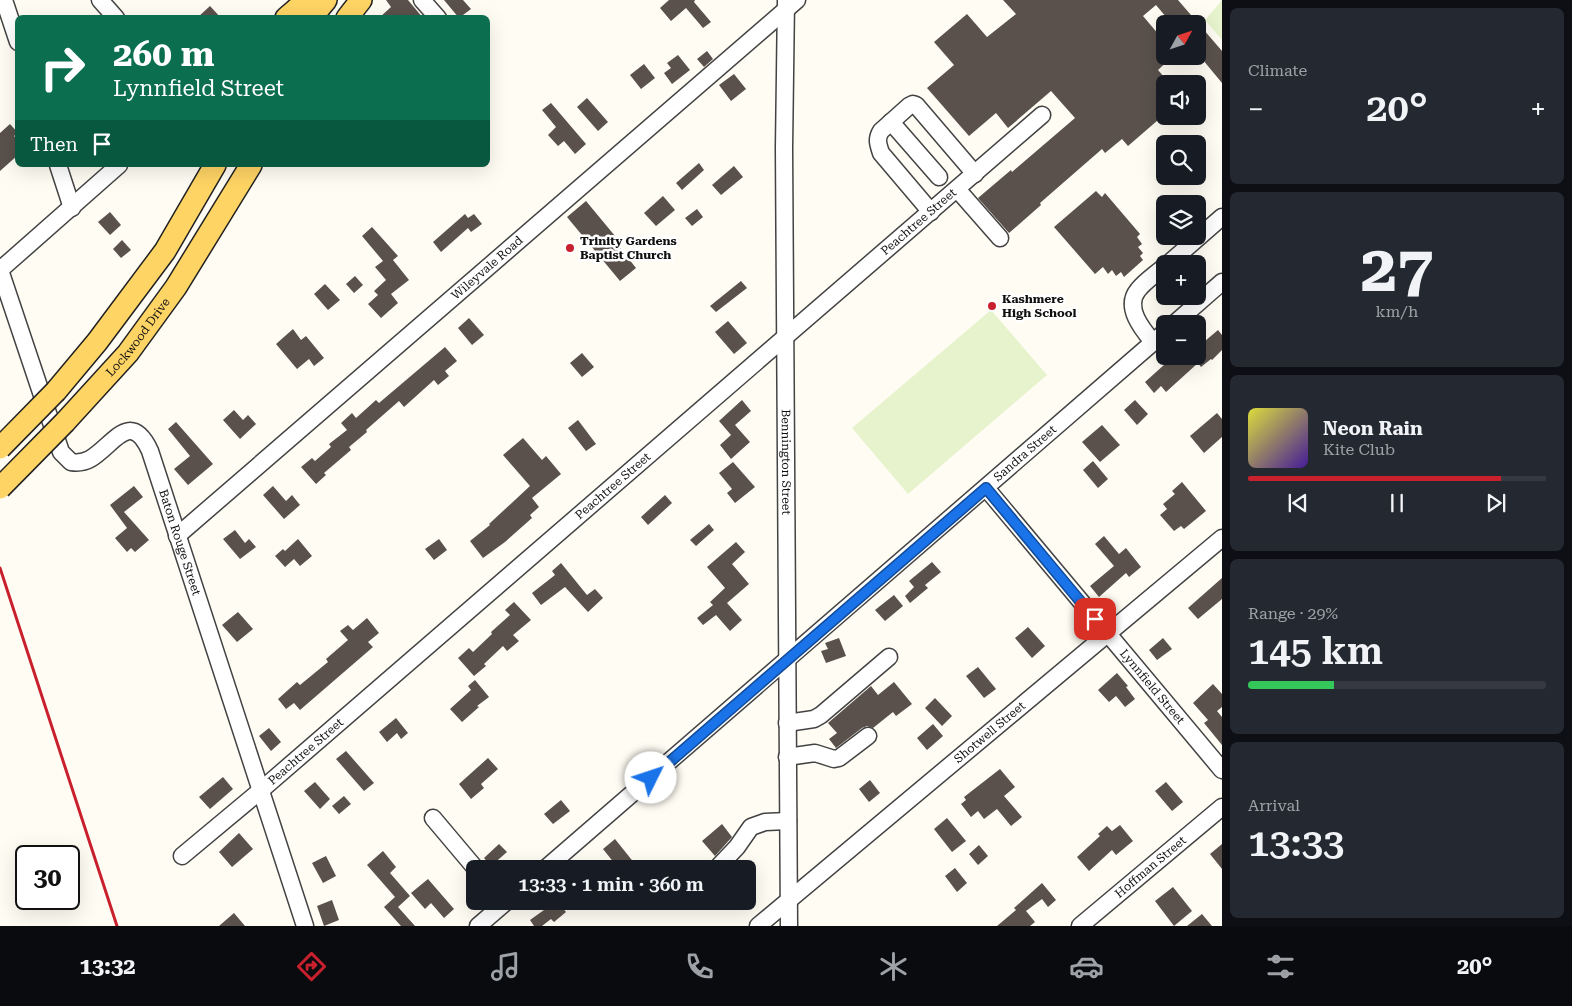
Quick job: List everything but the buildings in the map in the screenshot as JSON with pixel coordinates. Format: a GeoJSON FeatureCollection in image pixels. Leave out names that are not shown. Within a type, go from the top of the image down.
{"type":"FeatureCollection","features":[{"type":"Feature","properties":{"kind":"main road"},"geometry":{"type":"LineString","coordinates":[[290,15],[307,0]]}},
{"type":"Feature","properties":{"kind":"main road"},"geometry":{"type":"LineString","coordinates":[[314,15],[326,0]]}},
{"type":"Feature","properties":{"kind":"main road"},"geometry":{"type":"LineString","coordinates":[[349,15],[361,0]]}},
{"type":"Feature","properties":{"kind":"main road"},"geometry":{"type":"LineString","coordinates":[[0,448],[56,391],[97,342],[164,251],[214,167]]}},
{"type":"Feature","properties":{"kind":"main road","name":"Lockwood Drive"},"geometry":{"type":"LineString","coordinates":[[0,488],[65,422],[128,353],[176,287],[250,167]]}},
{"type":"Feature","properties":{"kind":"street"},"geometry":{"type":"LineString","coordinates":[[4,0],[15,33]]}},
{"type":"Feature","properties":{"kind":"street"},"geometry":{"type":"LineString","coordinates":[[100,0],[113,15]]}},
{"type":"Feature","properties":{"kind":"street"},"geometry":{"type":"LineString","coordinates":[[422,0],[435,15]]}},
{"type":"Feature","properties":{"kind":"street","name":"Bennington Street"},"geometry":{"type":"LineString","coordinates":[[789,4],[784,148],[789,926]]}},
{"type":"Feature","properties":{"kind":"street","name":"Wileyvale Road"},"geometry":{"type":"LineString","coordinates":[[177,536],[789,4]]}},
{"type":"Feature","properties":{"kind":"street"},"geometry":{"type":"LineString","coordinates":[[931,212],[881,153],[877,144],[877,136],[881,131],[909,106],[916,105],[975,174]]}},
{"type":"Feature","properties":{"kind":"street","name":"Peachtree Street"},"geometry":{"type":"LineString","coordinates":[[182,856],[260,792],[1042,115]]}},
{"type":"Feature","properties":{"kind":"street"},"geometry":{"type":"LineString","coordinates":[[891,122],[939,177]]}},
{"type":"Feature","properties":{"kind":"street"},"geometry":{"type":"LineString","coordinates":[[59,167],[72,208]]}},
{"type":"Feature","properties":{"kind":"street"},"geometry":{"type":"LineString","coordinates":[[0,270],[117,167]]}},
{"type":"Feature","properties":{"kind":"street"},"geometry":{"type":"LineString","coordinates":[[957,189],[1000,238]]}},
{"type":"Feature","properties":{"kind":"street"},"geometry":{"type":"LineString","coordinates":[[1178,255],[1222,217]]}},
{"type":"Feature","properties":{"kind":"street","name":"Baton Rouge Street"},"geometry":{"type":"LineString","coordinates":[[0,270],[61,452],[71,462],[81,463],[91,459],[122,433],[130,430],[139,434],[145,440],[305,926]]}},
{"type":"Feature","properties":{"kind":"street"},"geometry":{"type":"LineString","coordinates":[[1156,274],[1137,291],[1133,303],[1140,326],[1156,335]]}},
{"type":"Feature","properties":{"kind":"street"},"geometry":{"type":"LineString","coordinates":[[1184,315],[1222,282]]}},
{"type":"Feature","properties":{"kind":"street","name":"Sandra Street"},"geometry":{"type":"LineString","coordinates":[[555,860],[1156,340]]}},
{"type":"Feature","properties":{"kind":"street","name":"Lynnfield Street"},"geometry":{"type":"LineString","coordinates":[[986,488],[1222,770]]}},
{"type":"Feature","properties":{"kind":"street","name":"Shotwell Street"},"geometry":{"type":"LineString","coordinates":[[758,926],[1222,538]]}},
{"type":"Feature","properties":{"kind":"street"},"geometry":{"type":"LineString","coordinates":[[787,723],[814,719],[889,657]]}},
{"type":"Feature","properties":{"kind":"street"},"geometry":{"type":"LineString","coordinates":[[787,757],[814,754],[834,759],[839,758],[868,736]]}},
{"type":"Feature","properties":{"kind":"street","name":"Hoffman Street"},"geometry":{"type":"LineString","coordinates":[[1080,926],[1222,807]]}},
{"type":"Feature","properties":{"kind":"street"},"geometry":{"type":"LineString","coordinates":[[433,818],[468,860]]}},
{"type":"Feature","properties":{"kind":"street"},"geometry":{"type":"LineString","coordinates":[[725,860],[737,847],[751,827],[765,822],[788,821]]}},
{"type":"Feature","properties":{"kind":"street"},"geometry":{"type":"LineString","coordinates":[[478,926],[497,910]]}},
{"type":"Feature","properties":{"kind":"green space"},"geometry":{"type":"Polygon","coordinates":[[[1222,0],[1222,40],[1206,21],[1222,0]]]}},
{"type":"Feature","properties":{"kind":"green space"},"geometry":{"type":"Polygon","coordinates":[[[991,310],[1047,375],[908,494],[852,428],[991,310]]]}},
{"type":"Feature","properties":{"kind":"railway"},"geometry":{"type":"LineString","coordinates":[[0,568],[117,926]]}},
{"type":"Feature","properties":{"kind":"place","name":"Trinity Gardens Baptist Church"},"geometry":{"type":"Point","coordinates":[570,248]}},
{"type":"Feature","properties":{"kind":"place","name":"Kashmere High School"},"geometry":{"type":"Point","coordinates":[992,306]}},
{"type":"Feature","properties":{"kind":"route"},"geometry":{"type":"LineString","coordinates":[[651,778],[986,488],[1095,619]]}}]}
